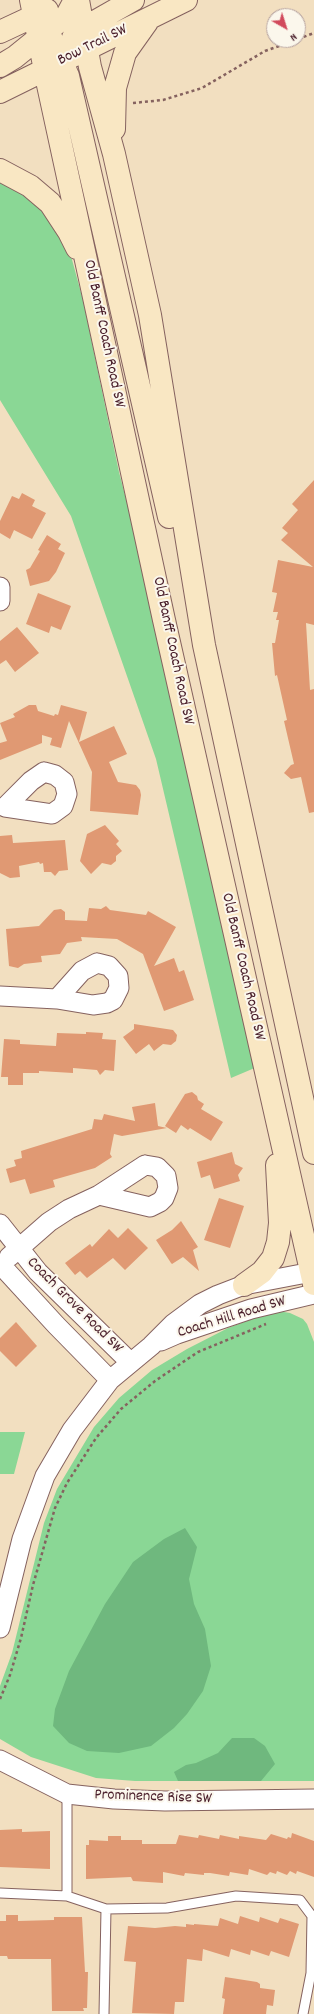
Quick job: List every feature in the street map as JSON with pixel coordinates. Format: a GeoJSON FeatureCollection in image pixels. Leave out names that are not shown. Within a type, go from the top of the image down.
{"type":"FeatureCollection","features":[{"type":"Feature","properties":{"kind":"main road"},"geometry":{"type":"LineString","coordinates":[[81,39],[133,0]]}},
{"type":"Feature","properties":{"kind":"main road","name":"Bow Trail SW"},"geometry":{"type":"LineString","coordinates":[[0,92],[55,60],[81,39],[153,16],[186,0]]}},
{"type":"Feature","properties":{"kind":"main road"},"geometry":{"type":"LineString","coordinates":[[0,32],[38,21],[69,3]]}},
{"type":"Feature","properties":{"kind":"main road","name":"Old Banff Coach Road SW"},"geometry":{"type":"LineString","coordinates":[[69,3],[81,39],[114,154],[150,315],[204,645],[314,1153]]}},
{"type":"Feature","properties":{"kind":"main road"},"geometry":{"type":"LineString","coordinates":[[114,154],[115,88],[125,53],[130,43],[153,16]]}},
{"type":"Feature","properties":{"kind":"main road"},"geometry":{"type":"LineString","coordinates":[[0,66],[16,56],[38,21]]}},
{"type":"Feature","properties":{"kind":"main road","name":"Old Banff Coach Road SW"},"geometry":{"type":"LineString","coordinates":[[38,21],[55,60],[91,279],[166,627],[313,1276]]}},
{"type":"Feature","properties":{"kind":"main road"},"geometry":{"type":"LineString","coordinates":[[55,60],[70,84],[173,536],[204,645]]}},
{"type":"Feature","properties":{"kind":"main road"},"geometry":{"type":"LineString","coordinates":[[0,170],[30,186],[50,203],[69,232],[91,279]]}},
{"type":"Feature","properties":{"kind":"main road"},"geometry":{"type":"LineString","coordinates":[[244,1285],[262,1272],[273,1258],[278,1242],[280,1224],[272,1100]]}},
{"type":"Feature","properties":{"kind":"street"},"geometry":{"type":"LineString","coordinates":[[0,587],[0,601]]}},
{"type":"Feature","properties":{"kind":"street"},"geometry":{"type":"LineString","coordinates":[[0,996],[57,998]]}},
{"type":"Feature","properties":{"kind":"street"},"geometry":{"type":"LineString","coordinates":[[18,1248],[50,1222],[70,1209],[99,1195]]}},
{"type":"Feature","properties":{"kind":"street","name":"Coach Grove Road SW"},"geometry":{"type":"LineString","coordinates":[[0,1224],[38,1272],[130,1362]]}},
{"type":"Feature","properties":{"kind":"street","name":"Coach Grove Road SW"},"geometry":{"type":"LineString","coordinates":[[18,1248],[0,1264],[56,1326],[110,1380]]}},
{"type":"Feature","properties":{"kind":"street","name":"Coach Hill Road SW"},"geometry":{"type":"LineString","coordinates":[[0,1628],[7,1566],[46,1476],[72,1430],[110,1380],[151,1346],[173,1324],[200,1304],[244,1285],[313,1276]]}},
{"type":"Feature","properties":{"kind":"street","name":"Coach Hill Road SW"},"geometry":{"type":"LineString","coordinates":[[151,1346],[177,1334],[251,1309],[314,1294]]}},
{"type":"Feature","properties":{"kind":"street","name":"Prominence Rise SW"},"geometry":{"type":"LineString","coordinates":[[0,1760],[66,1794],[114,1799],[166,1801],[314,1800]]}},
{"type":"Feature","properties":{"kind":"lane"},"geometry":{"type":"LineString","coordinates":[[66,1794],[66,1896]]}},
{"type":"Feature","properties":{"kind":"lane"},"geometry":{"type":"LineString","coordinates":[[0,1893],[66,1896],[106,1909],[167,1908],[236,1896],[300,1900],[312,1916],[311,1973],[303,2014]]}},
{"type":"Feature","properties":{"kind":"lane"},"geometry":{"type":"LineString","coordinates":[[104,2014],[106,1909]]}},
{"type":"Feature","properties":{"kind":"path"},"geometry":{"type":"LineString","coordinates":[[132,97],[133,103],[163,100],[202,88],[265,51],[274,48]]}},
{"type":"Feature","properties":{"kind":"path"},"geometry":{"type":"LineString","coordinates":[[0,1699],[10,1675],[21,1638],[33,1585],[55,1508],[67,1483],[96,1438],[121,1409],[154,1381],[192,1356],[270,1323]]}},
{"type":"Feature","properties":{"kind":"green space"},"geometry":{"type":"Polygon","coordinates":[[[0,176],[33,193],[71,256],[83,300],[119,472],[165,650],[257,1067],[231,1078],[156,759],[71,516],[0,400],[0,176]]]}},
{"type":"Feature","properties":{"kind":"green space"},"geometry":{"type":"Polygon","coordinates":[[[278,1311],[290,1313],[303,1319],[307,1324],[314,1342],[314,1781],[135,1781],[96,1778],[31,1757],[0,1739],[0,1686],[12,1653],[44,1523],[57,1489],[94,1427],[119,1398],[152,1370],[187,1349],[228,1328],[278,1311]]]}},
{"type":"Feature","properties":{"kind":"green space"},"geometry":{"type":"Polygon","coordinates":[[[0,1432],[25,1432],[14,1474],[0,1474],[0,1432]]]}},
{"type":"Feature","properties":{"kind":"green space"},"geometry":{"type":"Polygon","coordinates":[[[185,1528],[197,1547],[189,1579],[194,1604],[205,1629],[211,1666],[203,1691],[187,1714],[174,1728],[151,1746],[119,1753],[87,1751],[69,1743],[53,1726],[55,1709],[69,1671],[105,1604],[133,1562],[164,1539],[185,1528]]]}},
{"type":"Feature","properties":{"kind":"green space"},"geometry":{"type":"Polygon","coordinates":[[[232,1738],[254,1738],[265,1746],[275,1764],[261,1781],[178,1781],[174,1772],[186,1765],[196,1763],[218,1753],[232,1738]]]}},
{"type":"Feature","properties":{"kind":"building"},"geometry":{"type":"Polygon","coordinates":[[[314,480],[314,625],[306,623],[310,690],[314,689],[314,812],[309,813],[301,777],[291,779],[284,773],[291,765],[294,764],[284,721],[287,720],[277,675],[275,676],[272,643],[275,643],[279,620],[276,620],[278,612],[273,612],[277,593],[272,592],[278,560],[313,567],[281,540],[288,533],[282,528],[298,510],[292,504],[314,480]]]}},
{"type":"Feature","properties":{"kind":"building"},"geometry":{"type":"Polygon","coordinates":[[[22,493],[35,500],[32,506],[46,513],[32,539],[14,530],[10,539],[0,533],[0,521],[12,496],[19,499],[22,493]]]}},
{"type":"Feature","properties":{"kind":"building"},"geometry":{"type":"Polygon","coordinates":[[[47,535],[61,544],[58,549],[65,553],[56,572],[49,581],[30,586],[26,570],[30,568],[47,535]]]}},
{"type":"Feature","properties":{"kind":"building"},"geometry":{"type":"Polygon","coordinates":[[[38,593],[71,606],[61,630],[51,626],[49,633],[26,624],[38,593]]]}},
{"type":"Feature","properties":{"kind":"building"},"geometry":{"type":"Polygon","coordinates":[[[17,627],[39,653],[15,672],[6,660],[0,664],[0,641],[17,627]]]}},
{"type":"Feature","properties":{"kind":"building"},"geometry":{"type":"Polygon","coordinates":[[[29,705],[36,705],[38,711],[54,716],[55,714],[58,715],[61,705],[87,712],[79,742],[114,726],[127,754],[109,762],[118,782],[136,785],[140,790],[141,795],[138,815],[90,811],[92,772],[69,721],[61,748],[50,745],[52,738],[42,735],[42,743],[0,760],[0,743],[7,741],[0,723],[15,717],[13,714],[29,705]]]}},
{"type":"Feature","properties":{"kind":"building"},"geometry":{"type":"Polygon","coordinates":[[[105,825],[119,841],[116,844],[122,851],[116,856],[116,861],[111,865],[102,863],[91,874],[80,861],[87,834],[105,825]]]}},
{"type":"Feature","properties":{"kind":"building"},"geometry":{"type":"Polygon","coordinates":[[[12,835],[13,843],[65,840],[68,870],[59,871],[55,876],[51,872],[44,872],[43,863],[40,864],[39,862],[19,866],[20,877],[10,878],[0,873],[0,836],[12,835]]]}},
{"type":"Feature","properties":{"kind":"building"},"geometry":{"type":"Polygon","coordinates":[[[106,906],[110,910],[146,915],[148,911],[176,927],[154,966],[174,958],[179,972],[184,970],[194,1000],[164,1011],[143,954],[117,939],[81,937],[82,941],[67,943],[60,954],[41,956],[42,962],[24,964],[18,968],[9,966],[6,929],[39,926],[54,910],[61,909],[65,912],[65,920],[87,921],[89,908],[101,909],[106,906]]]}},
{"type":"Feature","properties":{"kind":"building"},"geometry":{"type":"Polygon","coordinates":[[[134,1024],[173,1030],[177,1035],[176,1041],[171,1045],[163,1044],[154,1051],[149,1044],[136,1054],[123,1037],[134,1029],[134,1024]]]}},
{"type":"Feature","properties":{"kind":"building"},"geometry":{"type":"Polygon","coordinates":[[[86,1032],[103,1033],[102,1039],[116,1040],[114,1071],[105,1070],[100,1075],[97,1070],[73,1068],[73,1073],[39,1071],[39,1073],[23,1073],[23,1085],[8,1085],[8,1077],[1,1077],[4,1039],[20,1040],[20,1044],[56,1046],[57,1033],[86,1034],[86,1032]]]}},
{"type":"Feature","properties":{"kind":"building"},"geometry":{"type":"Polygon","coordinates":[[[192,1092],[197,1096],[198,1100],[204,1104],[201,1109],[223,1122],[211,1141],[190,1128],[188,1130],[181,1125],[176,1133],[165,1126],[185,1094],[192,1092]]]}},
{"type":"Feature","properties":{"kind":"building"},"geometry":{"type":"Polygon","coordinates":[[[155,1103],[158,1126],[167,1128],[122,1136],[114,1134],[110,1154],[112,1157],[95,1168],[53,1180],[55,1187],[30,1194],[25,1179],[10,1183],[6,1169],[16,1166],[14,1160],[22,1158],[21,1151],[92,1129],[94,1119],[102,1120],[104,1114],[135,1121],[132,1107],[155,1103]]]}},
{"type":"Feature","properties":{"kind":"building"},"geometry":{"type":"Polygon","coordinates":[[[232,1152],[235,1164],[243,1168],[238,1175],[240,1181],[214,1189],[210,1175],[201,1178],[197,1162],[232,1152]]]}},
{"type":"Feature","properties":{"kind":"building"},"geometry":{"type":"Polygon","coordinates":[[[219,1198],[244,1206],[230,1248],[204,1240],[219,1198]]]}},
{"type":"Feature","properties":{"kind":"building"},"geometry":{"type":"Polygon","coordinates":[[[181,1221],[198,1247],[193,1250],[199,1271],[183,1257],[172,1264],[156,1240],[172,1230],[181,1221]]]}},
{"type":"Feature","properties":{"kind":"building"},"geometry":{"type":"Polygon","coordinates":[[[128,1228],[148,1248],[125,1270],[113,1258],[87,1278],[80,1271],[75,1275],[65,1263],[90,1244],[92,1247],[109,1229],[118,1238],[128,1228]]]}},
{"type":"Feature","properties":{"kind":"building"},"geometry":{"type":"Polygon","coordinates":[[[16,1322],[37,1346],[16,1367],[0,1351],[0,1338],[16,1322]]]}},
{"type":"Feature","properties":{"kind":"building"},"geometry":{"type":"Polygon","coordinates":[[[22,1829],[22,1832],[50,1831],[50,1869],[0,1867],[0,1830],[22,1829]]]}},
{"type":"Feature","properties":{"kind":"building"},"geometry":{"type":"Polygon","coordinates":[[[292,1833],[314,1841],[314,1877],[297,1871],[296,1874],[290,1871],[287,1875],[277,1871],[276,1874],[270,1872],[267,1875],[249,1869],[248,1875],[230,1872],[229,1876],[210,1873],[204,1873],[204,1875],[185,1873],[184,1876],[163,1872],[163,1883],[133,1881],[131,1877],[86,1879],[86,1845],[89,1845],[89,1840],[108,1841],[108,1836],[121,1836],[121,1840],[142,1840],[142,1844],[176,1844],[179,1835],[198,1838],[199,1835],[219,1839],[220,1835],[239,1839],[239,1836],[266,1840],[271,1834],[287,1839],[288,1837],[291,1838],[292,1833]]]}},
{"type":"Feature","properties":{"kind":"building"},"geometry":{"type":"Polygon","coordinates":[[[6,1915],[18,1915],[18,1921],[54,1920],[54,1917],[82,1917],[85,1972],[88,1972],[87,2008],[83,2008],[84,2011],[52,2011],[51,1959],[8,1959],[7,1956],[0,1956],[0,1921],[6,1921],[6,1915]]]}},
{"type":"Feature","properties":{"kind":"building"},"geometry":{"type":"Polygon","coordinates":[[[240,1916],[259,1922],[260,1917],[278,1923],[280,1918],[299,1924],[289,1957],[271,1951],[269,1956],[251,1950],[250,1955],[231,1949],[229,1957],[203,1949],[202,1961],[187,1959],[184,2002],[175,2002],[174,2014],[132,2013],[136,1962],[124,1961],[128,1926],[155,1928],[175,1926],[186,1927],[186,1924],[194,1924],[218,1926],[220,1918],[238,1924],[240,1916]]]}},
{"type":"Feature","properties":{"kind":"building"},"geometry":{"type":"Polygon","coordinates":[[[225,1977],[257,1982],[260,1984],[260,1988],[275,1990],[273,2006],[267,2005],[266,2014],[223,2014],[225,1999],[222,1998],[225,1977]]]}}]}
